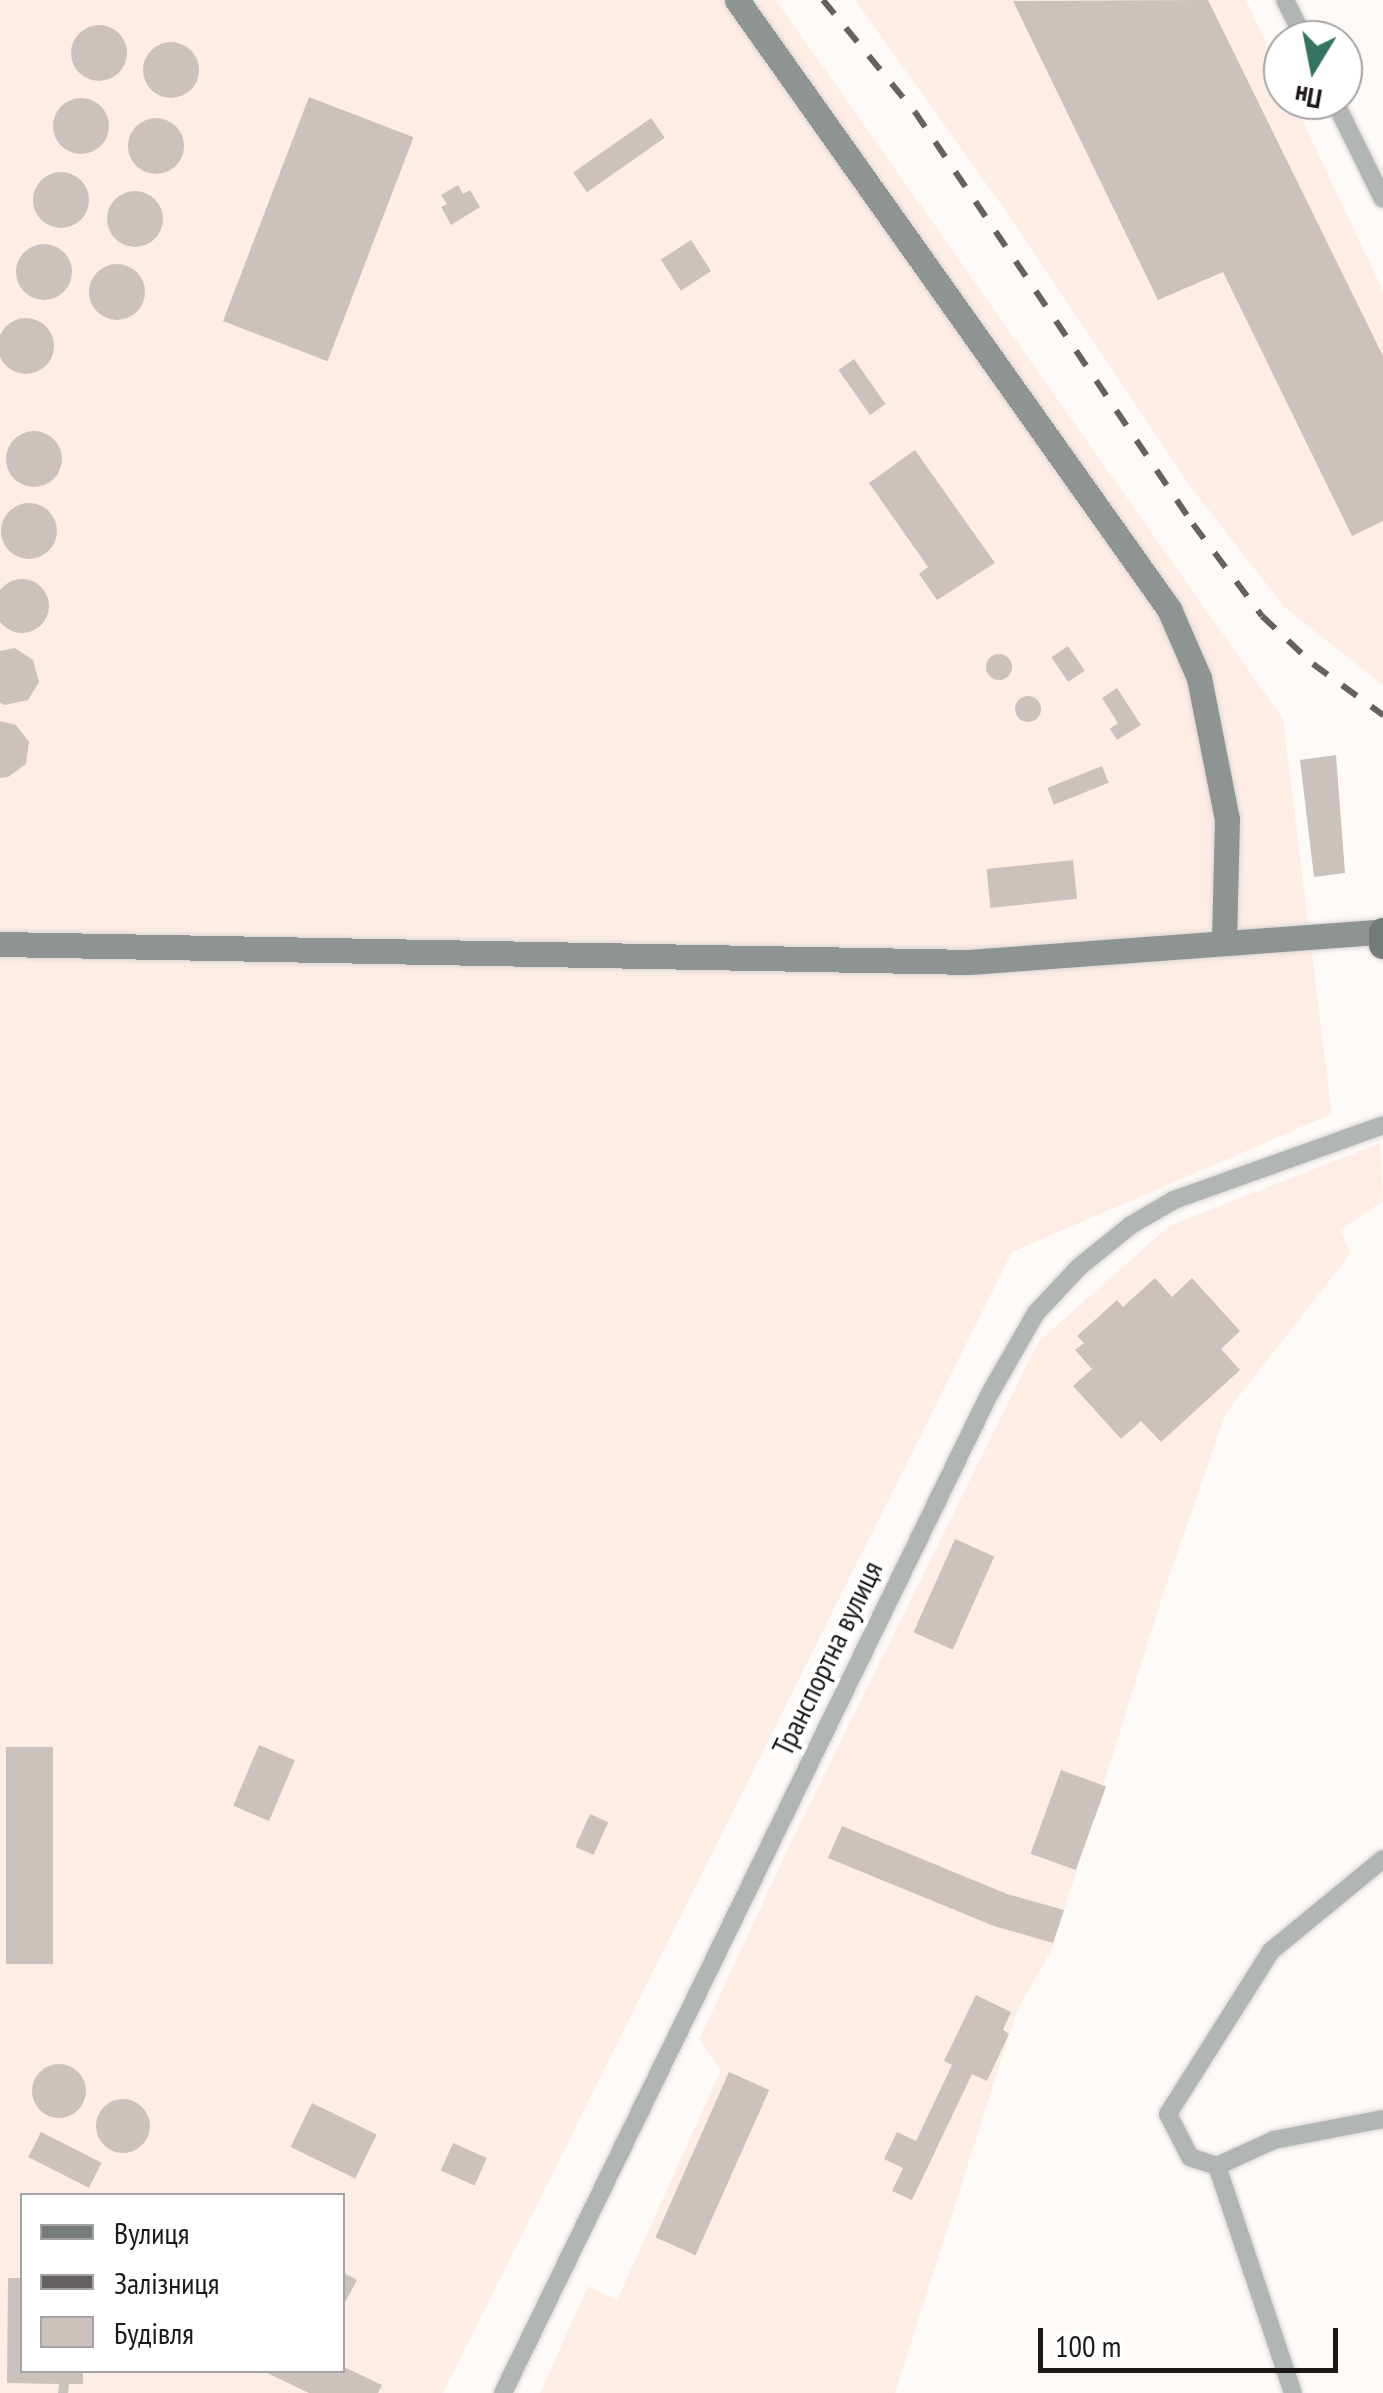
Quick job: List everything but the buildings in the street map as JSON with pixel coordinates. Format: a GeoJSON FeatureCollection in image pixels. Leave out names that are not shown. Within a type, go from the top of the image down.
{"type":"FeatureCollection","features":[{"type":"Feature","properties":{"kind":"street"},"geometry":{"type":"LineString","coordinates":[[737,0],[1169,609],[1199,678],[1227,820],[1224,942]]}},
{"type":"Feature","properties":{"kind":"street"},"geometry":{"type":"LineString","coordinates":[[1344,120],[1383,198]]}},
{"type":"Feature","properties":{"kind":"street"},"geometry":{"type":"LineString","coordinates":[[0,944],[969,962],[1224,942],[1382,936]]}},
{"type":"Feature","properties":{"kind":"street","name":"Транспортна вулиця"},"geometry":{"type":"LineString","coordinates":[[503,2393],[989,1395],[1036,1313],[1079,1267],[1131,1225],[1174,1200],[1383,1125]]}},
{"type":"Feature","properties":{"kind":"street"},"geometry":{"type":"LineString","coordinates":[[1383,1859],[1271,1952],[1168,2114],[1190,2156],[1217,2166],[1274,2140],[1383,2119]]}},
{"type":"Feature","properties":{"kind":"street"},"geometry":{"type":"LineString","coordinates":[[1217,2166],[1293,2393]]}},
{"type":"Feature","properties":{"kind":"shaded area"},"geometry":{"type":"Polygon","coordinates":[[[0,0],[776,0],[1283,719],[1332,1114],[1012,1252],[443,2393],[0,2393],[0,0]]]}},
{"type":"Feature","properties":{"kind":"shaded area"},"geometry":{"type":"Polygon","coordinates":[[[855,0],[1246,0],[1263,36],[1263,120],[1302,120],[1383,291],[1383,685],[1284,607],[1190,486],[1002,206],[855,0]]]}},
{"type":"Feature","properties":{"kind":"shaded area"},"geometry":{"type":"Polygon","coordinates":[[[1380,1143],[1383,1201],[1340,1230],[1351,1253],[1226,1413],[1162,1597],[1052,1949],[1017,2011],[895,2393],[540,2393],[588,2286],[617,2300],[721,2070],[699,2040],[793,1838],[1038,1342],[1169,1226],[1380,1143]]]}},
{"type":"Feature","properties":{"kind":"railway"},"geometry":{"type":"LineString","coordinates":[[823,0],[915,112],[1193,524],[1262,616],[1313,664],[1383,715]]}}]}
